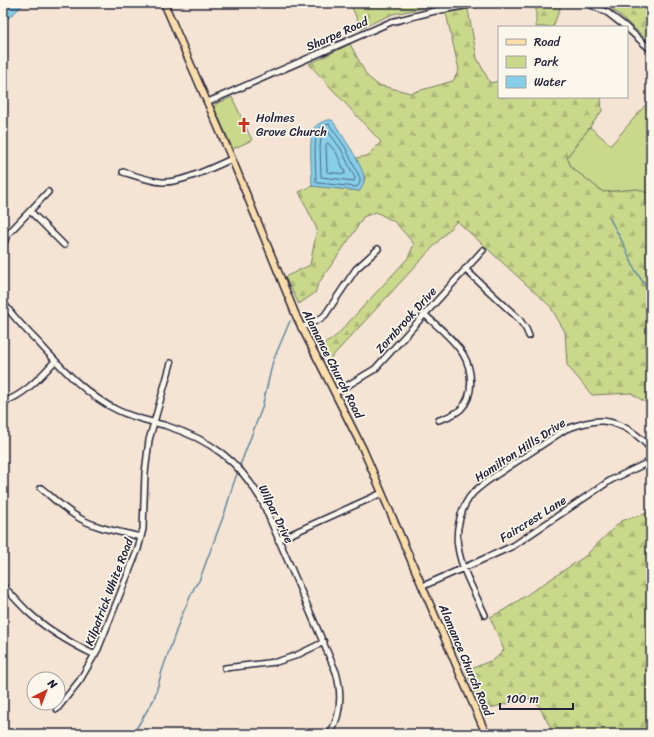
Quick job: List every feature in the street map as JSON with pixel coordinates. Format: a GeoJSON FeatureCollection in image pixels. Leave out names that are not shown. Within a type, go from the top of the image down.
{"type":"FeatureCollection","features":[{"type":"Feature","properties":{"kind":"main road","name":"Alamance Church Road"},"geometry":{"type":"LineString","coordinates":[[164,3],[208,102],[301,328],[336,393],[363,449],[486,734]]}},
{"type":"Feature","properties":{"kind":"street","name":"Sharpe Road"},"geometry":{"type":"LineString","coordinates":[[208,102],[391,22],[435,11],[480,3]]}},
{"type":"Feature","properties":{"kind":"street"},"geometry":{"type":"LineString","coordinates":[[586,3],[608,14],[623,26]]}},
{"type":"Feature","properties":{"kind":"street"},"geometry":{"type":"LineString","coordinates":[[628,30],[651,50]]}},
{"type":"Feature","properties":{"kind":"street"},"geometry":{"type":"LineString","coordinates":[[123,172],[148,180],[174,182],[185,179],[232,159]]}},
{"type":"Feature","properties":{"kind":"street"},"geometry":{"type":"LineString","coordinates":[[3,245],[7,235],[48,192]]}},
{"type":"Feature","properties":{"kind":"street"},"geometry":{"type":"LineString","coordinates":[[30,211],[64,244]]}},
{"type":"Feature","properties":{"kind":"street"},"geometry":{"type":"LineString","coordinates":[[301,328],[325,315],[356,270],[378,249]]}},
{"type":"Feature","properties":{"kind":"street","name":"Zornbrook Drive"},"geometry":{"type":"LineString","coordinates":[[336,393],[374,369],[483,250]]}},
{"type":"Feature","properties":{"kind":"street"},"geometry":{"type":"LineString","coordinates":[[465,269],[519,319],[529,336]]}},
{"type":"Feature","properties":{"kind":"street","name":"Wilpar Drive"},"geometry":{"type":"LineString","coordinates":[[3,302],[12,315],[56,361],[87,391],[102,402],[118,411],[166,426],[200,439],[217,449],[246,476],[257,493],[336,672],[340,690],[339,708],[336,721],[330,734]]}},
{"type":"Feature","properties":{"kind":"street"},"geometry":{"type":"LineString","coordinates":[[424,314],[447,335],[462,352],[467,362],[469,374],[470,386],[468,399],[462,408],[453,415],[439,420]]}},
{"type":"Feature","properties":{"kind":"street"},"geometry":{"type":"LineString","coordinates":[[3,402],[11,400],[27,389],[56,361]]}},
{"type":"Feature","properties":{"kind":"street","name":"Kilpatrick White Road"},"geometry":{"type":"LineString","coordinates":[[66,698],[80,680],[95,655],[138,549],[143,529],[146,457],[149,440],[171,363]]}},
{"type":"Feature","properties":{"kind":"street","name":"Hamilton Hills Drive"},"geometry":{"type":"LineString","coordinates":[[485,615],[464,567],[458,547],[460,519],[468,499],[473,492],[566,429],[585,423],[602,421],[616,424],[633,432],[651,450]]}},
{"type":"Feature","properties":{"kind":"street","name":"Faircrest Lane"},"geometry":{"type":"LineString","coordinates":[[423,586],[512,546],[611,480],[651,461]]}},
{"type":"Feature","properties":{"kind":"street"},"geometry":{"type":"LineString","coordinates":[[41,488],[81,519],[103,528],[141,538]]}},
{"type":"Feature","properties":{"kind":"street"},"geometry":{"type":"LineString","coordinates":[[278,540],[382,493]]}},
{"type":"Feature","properties":{"kind":"street"},"geometry":{"type":"LineString","coordinates":[[3,586],[28,611],[48,628],[69,642],[95,655]]}},
{"type":"Feature","properties":{"kind":"street"},"geometry":{"type":"LineString","coordinates":[[225,668],[276,662],[295,656],[324,642]]}},
{"type":"Feature","properties":{"kind":"green space"},"geometry":{"type":"Polygon","coordinates":[[[350,3],[451,3],[393,14],[361,28],[350,3]]]}},
{"type":"Feature","properties":{"kind":"green space"},"geometry":{"type":"Polygon","coordinates":[[[536,3],[562,3],[553,26],[536,26],[536,3]]]}},
{"type":"Feature","properties":{"kind":"green space"},"geometry":{"type":"Polygon","coordinates":[[[601,3],[651,3],[651,43],[617,13],[601,3]]]}},
{"type":"Feature","properties":{"kind":"green space"},"geometry":{"type":"Polygon","coordinates":[[[468,9],[477,58],[490,83],[498,81],[498,98],[601,98],[602,111],[567,157],[571,167],[603,192],[638,189],[651,195],[651,406],[631,393],[592,395],[567,365],[565,332],[550,306],[457,221],[328,361],[320,347],[336,336],[408,258],[414,244],[395,222],[376,212],[363,217],[318,284],[315,293],[299,304],[285,277],[310,265],[317,229],[299,192],[312,186],[360,191],[365,178],[356,158],[367,156],[381,142],[309,64],[350,44],[367,76],[378,85],[411,93],[453,81],[459,70],[446,13],[468,9]]]}},
{"type":"Feature","properties":{"kind":"green space"},"geometry":{"type":"Polygon","coordinates":[[[232,97],[252,140],[233,149],[214,107],[216,104],[232,97]]]}},
{"type":"Feature","properties":{"kind":"green space"},"geometry":{"type":"Polygon","coordinates":[[[647,103],[651,107],[651,195],[638,189],[603,192],[571,167],[567,157],[590,127],[611,145],[647,103]]]}},
{"type":"Feature","properties":{"kind":"green space"},"geometry":{"type":"Polygon","coordinates":[[[651,512],[651,734],[554,734],[534,697],[482,710],[466,671],[495,659],[504,650],[490,617],[504,610],[584,557],[621,521],[651,512]]]}},
{"type":"Feature","properties":{"kind":"water"},"geometry":{"type":"Polygon","coordinates":[[[3,3],[25,3],[3,23],[3,3]]]}},
{"type":"Feature","properties":{"kind":"water"},"geometry":{"type":"Polygon","coordinates":[[[328,120],[332,120],[360,166],[364,179],[360,191],[312,186],[312,133],[317,125],[328,120]]]}},
{"type":"Feature","properties":{"kind":"waterway"},"geometry":{"type":"LineString","coordinates":[[609,217],[635,270],[651,294]]}},
{"type":"Feature","properties":{"kind":"waterway"},"geometry":{"type":"LineString","coordinates":[[239,468],[262,408],[273,361],[290,321]]}},
{"type":"Feature","properties":{"kind":"waterway"},"geometry":{"type":"LineString","coordinates":[[133,734],[154,699],[181,617],[195,586],[199,581],[225,512],[238,471]]}},
{"type":"Feature","properties":{"kind":"place","name":"Holmes Grove Church"},"geometry":{"type":"Point","coordinates":[244,125]}}]}
